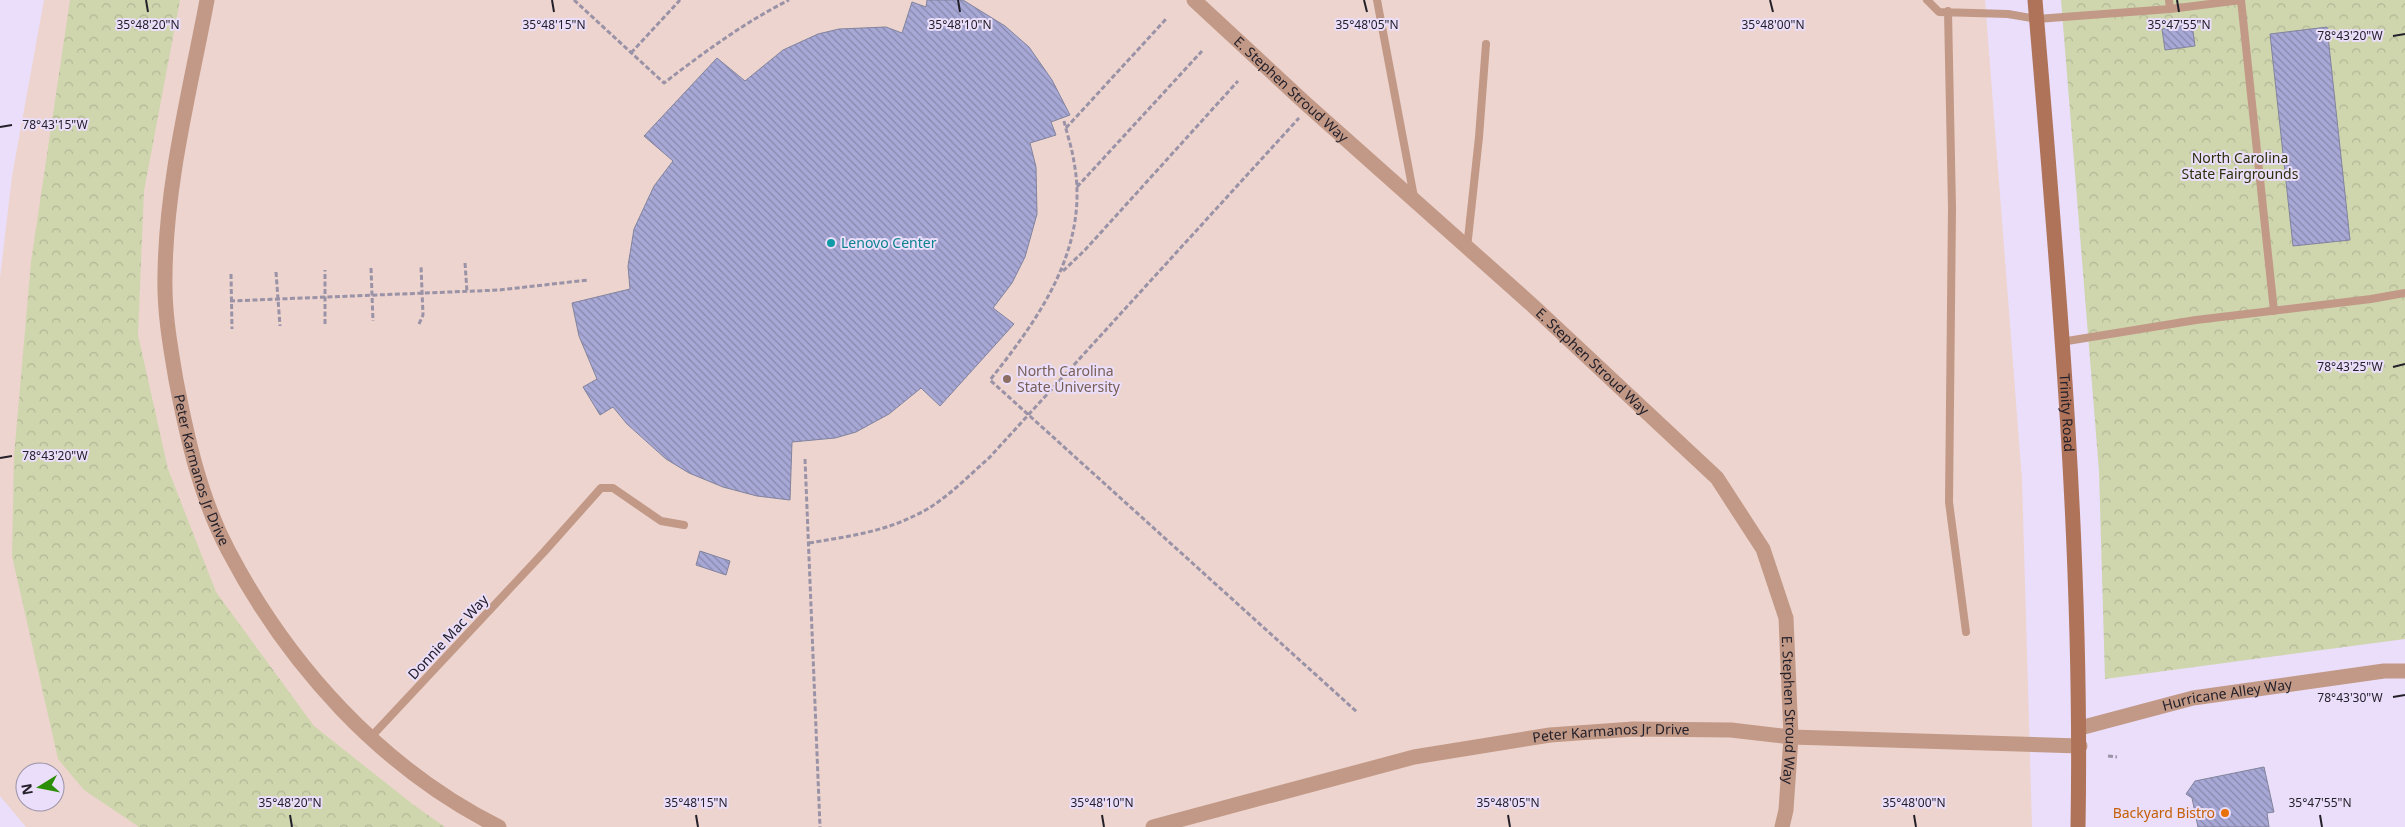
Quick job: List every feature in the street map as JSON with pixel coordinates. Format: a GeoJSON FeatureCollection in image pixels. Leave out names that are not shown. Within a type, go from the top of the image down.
{"type":"FeatureCollection","features":[{"type":"Feature","properties":{"kind":"main road","name":"Trinity Road"},"geometry":{"type":"LineString","coordinates":[[2036,0],[2076,570],[2080,728],[2078,827]]}},
{"type":"Feature","properties":{"kind":"street","name":"Peter Karmanos Jr Drive"},"geometry":{"type":"LineString","coordinates":[[207,0],[172,179],[165,276],[168,332],[185,430],[202,488],[227,548],[265,613],[311,677],[370,738],[433,789],[498,827]]}},
{"type":"Feature","properties":{"kind":"street","name":"E. Stephen Stroud Way"},"geometry":{"type":"LineString","coordinates":[[1194,0],[1532,305],[1717,478],[1763,549],[1786,618],[1791,737],[1786,810],[1782,827]]}},
{"type":"Feature","properties":{"kind":"street","name":"Hurricane Alley Way"},"geometry":{"type":"LineString","coordinates":[[2080,728],[2193,698],[2384,671],[2405,671]]}},
{"type":"Feature","properties":{"kind":"street","name":"Peter Karmanos Jr Drive"},"geometry":{"type":"LineString","coordinates":[[1152,827],[1414,757],[1550,735],[1643,729],[1731,730],[1791,737],[2080,746]]}},
{"type":"Feature","properties":{"kind":"lane"},"geometry":{"type":"LineString","coordinates":[[1377,0],[1415,201]]}},
{"type":"Feature","properties":{"kind":"lane"},"geometry":{"type":"LineString","coordinates":[[1927,0],[1939,12],[2008,14],[2037,19],[2170,9],[2241,0],[2274,311]]}},
{"type":"Feature","properties":{"kind":"lane"},"geometry":{"type":"LineString","coordinates":[[2169,0],[2170,9]]}},
{"type":"Feature","properties":{"kind":"lane"},"geometry":{"type":"LineString","coordinates":[[1948,12],[1952,208],[1949,502],[1966,632]]}},
{"type":"Feature","properties":{"kind":"lane"},"geometry":{"type":"LineString","coordinates":[[1468,248],[1486,44]]}},
{"type":"Feature","properties":{"kind":"lane"},"geometry":{"type":"LineString","coordinates":[[2061,342],[2196,320],[2405,293]]}},
{"type":"Feature","properties":{"kind":"lane","name":"Donnie Mac Way"},"geometry":{"type":"LineString","coordinates":[[370,738],[544,552],[601,488],[613,488],[661,521],[684,525]]}},
{"type":"Feature","properties":{"kind":"path"},"geometry":{"type":"LineString","coordinates":[[574,0],[664,84],[698,57],[789,0]]}},
{"type":"Feature","properties":{"kind":"path"},"geometry":{"type":"LineString","coordinates":[[631,53],[680,0]]}},
{"type":"Feature","properties":{"kind":"path"},"geometry":{"type":"LineString","coordinates":[[777,6],[778,0]]}},
{"type":"Feature","properties":{"kind":"path"},"geometry":{"type":"LineString","coordinates":[[1066,128],[1167,18]]}},
{"type":"Feature","properties":{"kind":"path"},"geometry":{"type":"LineString","coordinates":[[1077,187],[1202,50]]}},
{"type":"Feature","properties":{"kind":"path"},"geometry":{"type":"LineString","coordinates":[[1061,273],[1085,250],[1238,82]]}},
{"type":"Feature","properties":{"kind":"path"},"geometry":{"type":"LineString","coordinates":[[809,542],[880,530],[917,515],[944,497],[989,458],[1299,117]]}},
{"type":"Feature","properties":{"kind":"path"},"geometry":{"type":"LineString","coordinates":[[1064,121],[1074,162],[1077,187],[1076,225],[1061,273],[1043,307],[1021,341],[990,380],[1357,712]]}},
{"type":"Feature","properties":{"kind":"path"},"geometry":{"type":"LineString","coordinates":[[465,263],[467,292]]}},
{"type":"Feature","properties":{"kind":"path"},"geometry":{"type":"LineString","coordinates":[[419,324],[424,315],[421,293],[422,266]]}},
{"type":"Feature","properties":{"kind":"path"},"geometry":{"type":"LineString","coordinates":[[371,268],[373,321]]}},
{"type":"Feature","properties":{"kind":"path"},"geometry":{"type":"LineString","coordinates":[[325,270],[325,324]]}},
{"type":"Feature","properties":{"kind":"path"},"geometry":{"type":"LineString","coordinates":[[276,272],[280,326]]}},
{"type":"Feature","properties":{"kind":"path"},"geometry":{"type":"LineString","coordinates":[[230,274],[232,329]]}},
{"type":"Feature","properties":{"kind":"path"},"geometry":{"type":"LineString","coordinates":[[230,301],[467,292],[588,280]]}},
{"type":"Feature","properties":{"kind":"path"},"geometry":{"type":"LineString","coordinates":[[805,459],[820,827]]}},
{"type":"Feature","properties":{"kind":"path"},"geometry":{"type":"LineString","coordinates":[[2108,756],[2117,757]]}},
{"type":"Feature","properties":{"kind":"shaded area","name":"North Carolina State University"},"geometry":{"type":"Polygon","coordinates":[[[44,0],[1985,0],[2022,480],[2032,827],[26,827],[0,796],[0,278],[12,176],[44,0]]]}},
{"type":"Feature","properties":{"kind":"green space"},"geometry":{"type":"Polygon","coordinates":[[[70,0],[180,0],[144,191],[138,335],[168,469],[216,592],[314,726],[415,806],[445,827],[139,827],[84,790],[65,767],[65,762],[61,762],[58,759],[12,556],[14,456],[31,262],[70,0]]]}},
{"type":"Feature","properties":{"kind":"green space","name":"North Carolina State Fairgrounds"},"geometry":{"type":"Polygon","coordinates":[[[2061,0],[2405,0],[2405,639],[2105,679],[2099,471],[2061,0]]]}},
{"type":"Feature","properties":{"kind":"building","name":"Lenovo Center"},"geometry":{"type":"Polygon","coordinates":[[[927,0],[963,0],[1005,26],[1029,47],[1052,80],[1070,115],[1051,122],[1056,135],[1030,143],[1036,167],[1037,214],[1025,257],[1012,283],[993,308],[1014,324],[940,406],[921,388],[889,414],[856,432],[835,438],[792,442],[790,500],[757,496],[723,487],[689,473],[666,459],[627,424],[613,407],[600,415],[583,387],[597,379],[579,336],[572,303],[630,289],[628,266],[634,229],[654,186],[673,161],[644,136],[717,58],[745,81],[783,50],[818,34],[839,29],[886,27],[902,33],[912,2],[926,7],[927,0]]]}},
{"type":"Feature","properties":{"kind":"building"},"geometry":{"type":"Polygon","coordinates":[[[2192,24],[2195,46],[2165,50],[2162,29],[2192,24]]]}},
{"type":"Feature","properties":{"kind":"building"},"geometry":{"type":"Polygon","coordinates":[[[2327,27],[2350,240],[2293,246],[2270,34],[2327,27]]]}},
{"type":"Feature","properties":{"kind":"building"},"geometry":{"type":"Polygon","coordinates":[[[700,551],[730,561],[726,575],[696,565],[700,551]]]}},
{"type":"Feature","properties":{"kind":"building"},"geometry":{"type":"Polygon","coordinates":[[[2264,767],[2274,812],[2267,813],[2269,827],[2198,827],[2192,798],[2186,794],[2195,781],[2264,767]]]}},
{"type":"Feature","properties":{"kind":"place","name":"Lenovo Center"},"geometry":{"type":"Point","coordinates":[831,243]}},
{"type":"Feature","properties":{"kind":"place","name":"North Carolina State University"},"geometry":{"type":"Point","coordinates":[1007,379]}},
{"type":"Feature","properties":{"kind":"place","name":"Backyard Bistro"},"geometry":{"type":"Point","coordinates":[2225,813]}}]}
